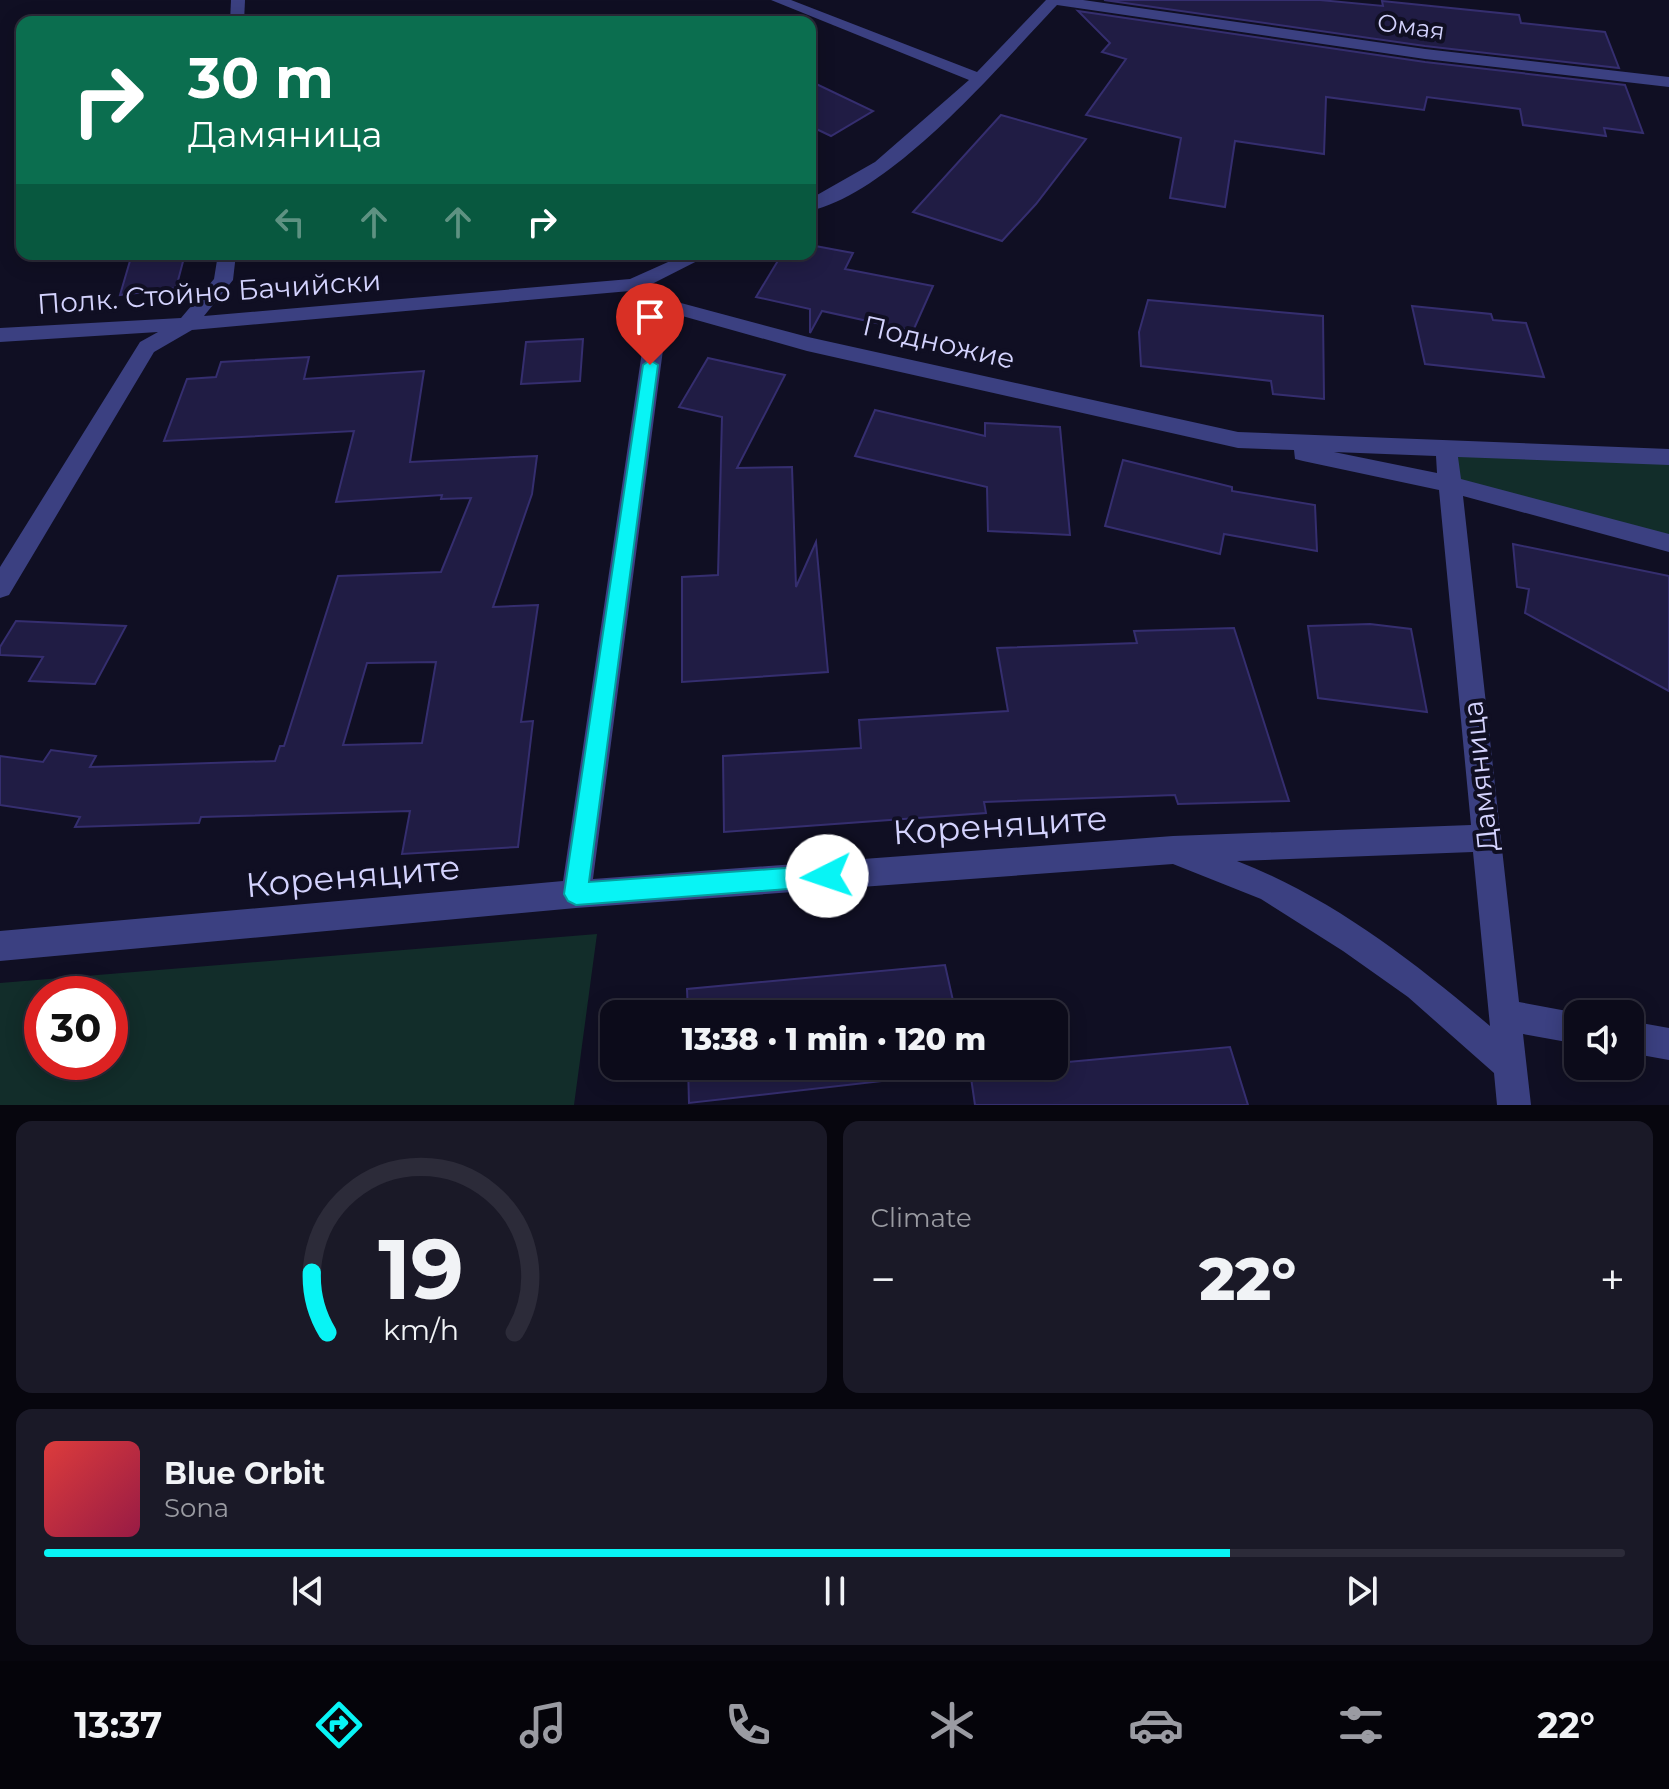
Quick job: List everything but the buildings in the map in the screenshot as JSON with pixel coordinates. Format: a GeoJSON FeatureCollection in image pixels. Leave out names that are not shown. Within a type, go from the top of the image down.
{"type":"FeatureCollection","features":[{"type":"Feature","properties":{"kind":"street"},"geometry":{"type":"LineString","coordinates":[[778,0],[978,78]]}},
{"type":"Feature","properties":{"kind":"street"},"geometry":{"type":"LineString","coordinates":[[816,203],[842,192],[928,132],[968,94],[978,78],[1054,0]]}},
{"type":"Feature","properties":{"kind":"street","name":"Омая"},"geometry":{"type":"LineString","coordinates":[[1054,0],[1425,54],[1669,82]]}},
{"type":"Feature","properties":{"kind":"street"},"geometry":{"type":"LineString","coordinates":[[0,588],[147,347],[187,324],[223,280],[226,260]]}},
{"type":"Feature","properties":{"kind":"street","name":"Полк. Стойно Бачийски"},"geometry":{"type":"LineString","coordinates":[[0,335],[187,324],[634,285],[689,260]]}},
{"type":"Feature","properties":{"kind":"street","name":"Подножие"},"geometry":{"type":"LineString","coordinates":[[634,285],[659,303],[807,344],[1450,484],[1669,543]]}},
{"type":"Feature","properties":{"kind":"street"},"geometry":{"type":"LineString","coordinates":[[576,894],[659,303]]}},
{"type":"Feature","properties":{"kind":"street","name":"Подножие"},"geometry":{"type":"LineString","coordinates":[[1238,440],[1669,457]]}},
{"type":"Feature","properties":{"kind":"street","name":"Дамяница"},"geometry":{"type":"LineString","coordinates":[[1446,447],[1514,1105]]}},
{"type":"Feature","properties":{"kind":"street"},"geometry":{"type":"LineString","coordinates":[[1173,850],[1486,838]]}},
{"type":"Feature","properties":{"kind":"street","name":"Кореняците"},"geometry":{"type":"LineString","coordinates":[[0,946],[576,894],[1173,850],[1272,889],[1354,940],[1419,986],[1510,1065]]}},
{"type":"Feature","properties":{"kind":"street"},"geometry":{"type":"LineString","coordinates":[[1504,1015],[1564,1026]]}},
{"type":"Feature","properties":{"kind":"street"},"geometry":{"type":"LineString","coordinates":[[1644,1040],[1669,1044]]}},
{"type":"Feature","properties":{"kind":"green space"},"geometry":{"type":"Polygon","coordinates":[[[1446,447],[1669,457],[1669,543],[1450,484],[1446,447]]]}},
{"type":"Feature","properties":{"kind":"green space"},"geometry":{"type":"Polygon","coordinates":[[[597,934],[574,1105],[0,1105],[0,983],[24,981],[24,1080],[128,1080],[128,976],[85,976],[597,934]]]}},
{"type":"Feature","properties":{"kind":"route"},"geometry":{"type":"LineString","coordinates":[[650,365],[576,894],[827,876]]}}]}
